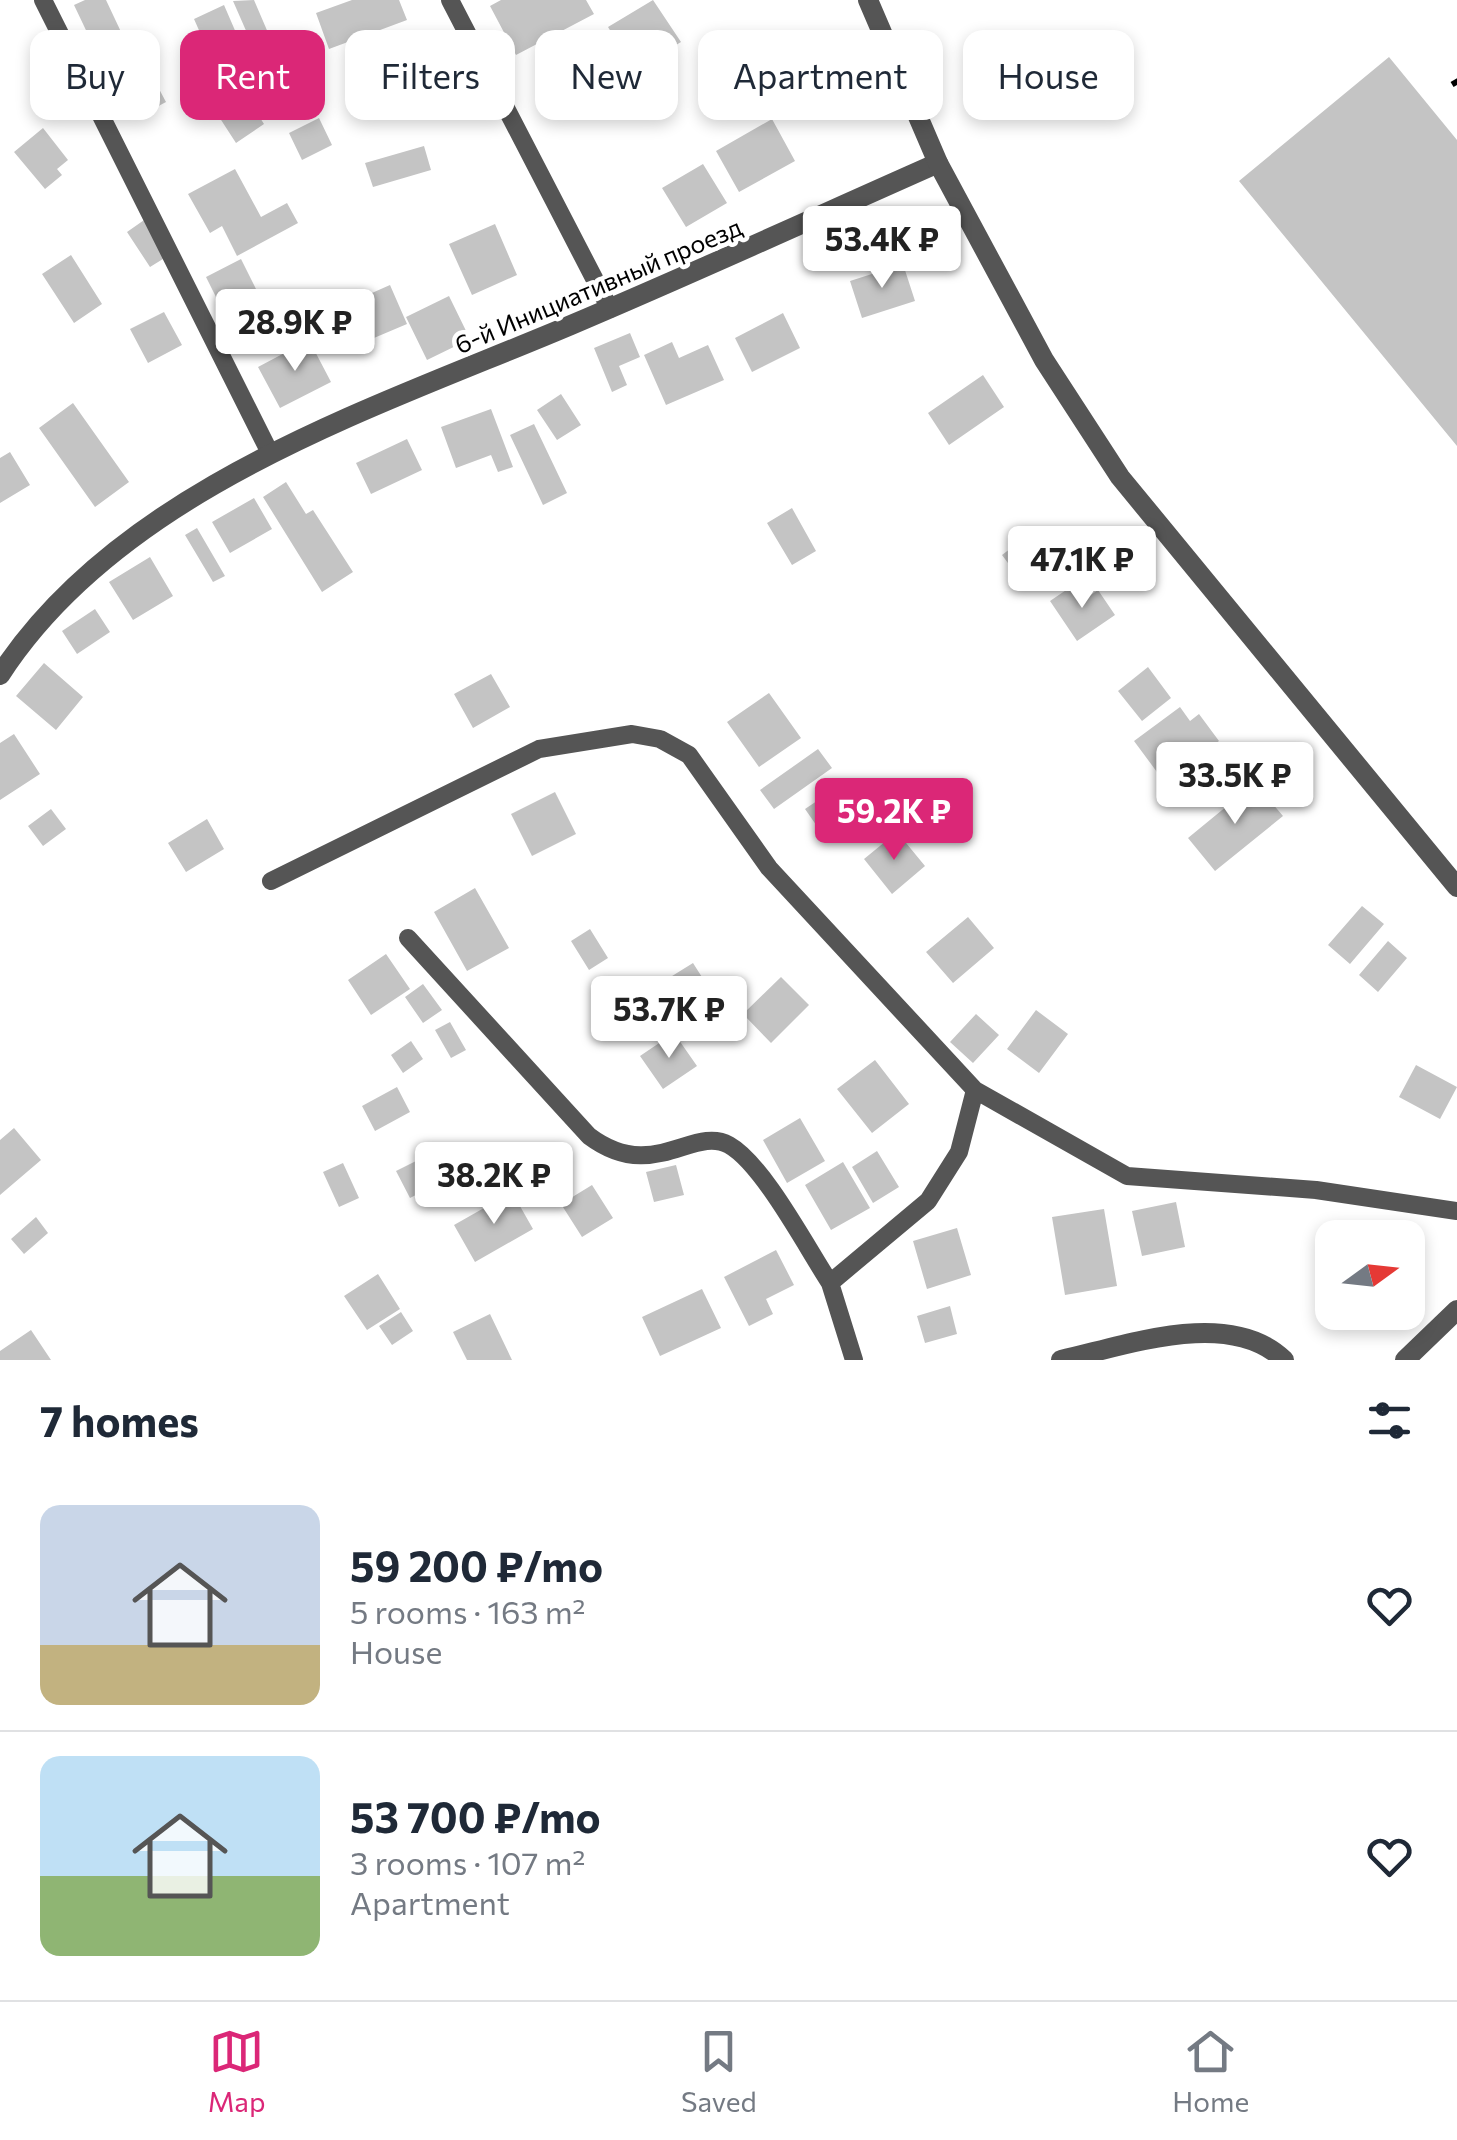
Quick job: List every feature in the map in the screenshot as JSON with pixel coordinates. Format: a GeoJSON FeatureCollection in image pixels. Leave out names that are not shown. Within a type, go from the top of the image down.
{"type":"FeatureCollection","features":[{"type":"Feature","properties":{"kind":"street"},"geometry":{"type":"LineString","coordinates":[[868,0],[938,163],[1044,360],[1120,477],[1457,886]]}},
{"type":"Feature","properties":{"kind":"street","name":"6-й Инициативный проезд"},"geometry":{"type":"LineString","coordinates":[[0,675],[14,652],[91,568],[142,531],[270,452],[610,309],[938,163]]}},
{"type":"Feature","properties":{"kind":"street"},"geometry":{"type":"LineString","coordinates":[[1406,1360],[1457,1310]]}},
{"type":"Feature","properties":{"kind":"street"},"geometry":{"type":"LineString","coordinates":[[1061,1360],[1180,1334],[1227,1334],[1272,1349],[1284,1360]]}},
{"type":"Feature","properties":{"kind":"lane"},"geometry":{"type":"LineString","coordinates":[[44,0],[270,452]]}},
{"type":"Feature","properties":{"kind":"lane"},"geometry":{"type":"LineString","coordinates":[[450,0],[610,309]]}},
{"type":"Feature","properties":{"kind":"lane"},"geometry":{"type":"LineString","coordinates":[[271,881],[539,749],[632,734],[660,739],[689,755],[768,868],[975,1090],[1127,1176],[1316,1190],[1457,1211]]}},
{"type":"Feature","properties":{"kind":"lane"},"geometry":{"type":"LineString","coordinates":[[408,938],[588,1136],[609,1152],[634,1157],[663,1155],[698,1143],[726,1142],[750,1161],[830,1283],[854,1360]]}},
{"type":"Feature","properties":{"kind":"lane"},"geometry":{"type":"LineString","coordinates":[[830,1283],[928,1200],[959,1152],[975,1090]]}},
{"type":"Feature","properties":{"kind":"building"},"geometry":{"type":"Polygon","coordinates":[[[85,0],[106,0],[120,30],[86,30],[74,5],[85,0]]]}},
{"type":"Feature","properties":{"kind":"building"},"geometry":{"type":"Polygon","coordinates":[[[254,0],[267,30],[246,30],[233,1],[254,0]]]}},
{"type":"Feature","properties":{"kind":"building"},"geometry":{"type":"Polygon","coordinates":[[[352,0],[399,0],[407,20],[380,30],[345,30],[345,43],[329,49],[316,13],[352,0]]]}},
{"type":"Feature","properties":{"kind":"building"},"geometry":{"type":"Polygon","coordinates":[[[501,0],[586,0],[594,14],[564,30],[535,30],[535,45],[516,55],[515,30],[503,30],[490,6],[501,0]]]}},
{"type":"Feature","properties":{"kind":"building"},"geometry":{"type":"Polygon","coordinates":[[[653,0],[673,30],[610,30],[608,27],[653,0]]]}},
{"type":"Feature","properties":{"kind":"building"},"geometry":{"type":"Polygon","coordinates":[[[224,5],[235,30],[199,30],[194,19],[224,5]]]}},
{"type":"Feature","properties":{"kind":"building"},"geometry":{"type":"Polygon","coordinates":[[[1389,57],[1457,140],[1457,446],[1239,181],[1389,57]]]}},
{"type":"Feature","properties":{"kind":"building"},"geometry":{"type":"Polygon","coordinates":[[[221,120],[261,120],[264,124],[236,143],[221,120]]]}},
{"type":"Feature","properties":{"kind":"building"},"geometry":{"type":"Polygon","coordinates":[[[320,120],[332,145],[302,160],[289,133],[320,120]]]}},
{"type":"Feature","properties":{"kind":"building"},"geometry":{"type":"Polygon","coordinates":[[[773,120],[795,161],[739,192],[716,151],[773,120]]]}},
{"type":"Feature","properties":{"kind":"building"},"geometry":{"type":"Polygon","coordinates":[[[43,128],[68,160],[57,169],[62,175],[45,189],[14,152],[43,128]]]}},
{"type":"Feature","properties":{"kind":"building"},"geometry":{"type":"Polygon","coordinates":[[[424,146],[431,170],[373,187],[365,163],[424,146]]]}},
{"type":"Feature","properties":{"kind":"building"},"geometry":{"type":"Polygon","coordinates":[[[703,164],[727,203],[686,227],[662,188],[703,164]]]}},
{"type":"Feature","properties":{"kind":"building"},"geometry":{"type":"Polygon","coordinates":[[[235,169],[261,217],[287,203],[298,223],[237,256],[222,226],[210,233],[188,194],[235,169]]]}},
{"type":"Feature","properties":{"kind":"building"},"geometry":{"type":"Polygon","coordinates":[[[147,218],[171,254],[150,267],[127,232],[147,218]]]}},
{"type":"Feature","properties":{"kind":"building"},"geometry":{"type":"Polygon","coordinates":[[[495,224],[517,275],[472,295],[449,244],[495,224]]]}},
{"type":"Feature","properties":{"kind":"building"},"geometry":{"type":"Polygon","coordinates":[[[71,255],[102,304],[74,323],[42,274],[71,255]]]}},
{"type":"Feature","properties":{"kind":"building"},"geometry":{"type":"Polygon","coordinates":[[[241,259],[257,291],[222,309],[206,277],[241,259]]]}},
{"type":"Feature","properties":{"kind":"building"},"geometry":{"type":"Polygon","coordinates":[[[903,264],[915,301],[862,318],[850,281],[903,264]]]}},
{"type":"Feature","properties":{"kind":"building"},"geometry":{"type":"Polygon","coordinates":[[[390,285],[407,324],[355,346],[338,308],[390,285]]]}},
{"type":"Feature","properties":{"kind":"building"},"geometry":{"type":"Polygon","coordinates":[[[449,296],[470,339],[427,360],[406,317],[449,296]]]}},
{"type":"Feature","properties":{"kind":"building"},"geometry":{"type":"Polygon","coordinates":[[[164,312],[182,345],[148,363],[130,329],[164,312]]]}},
{"type":"Feature","properties":{"kind":"building"},"geometry":{"type":"Polygon","coordinates":[[[783,313],[800,348],[752,372],[735,338],[783,313]]]}},
{"type":"Feature","properties":{"kind":"building"},"geometry":{"type":"Polygon","coordinates":[[[630,333],[640,357],[619,366],[627,385],[612,392],[594,348],[630,333]]]}},
{"type":"Feature","properties":{"kind":"building"},"geometry":{"type":"Polygon","coordinates":[[[309,340],[331,382],[280,408],[258,367],[309,340]]]}},
{"type":"Feature","properties":{"kind":"building"},"geometry":{"type":"Polygon","coordinates":[[[672,342],[679,358],[708,345],[724,380],[666,405],[644,355],[672,342]]]}},
{"type":"Feature","properties":{"kind":"building"},"geometry":{"type":"Polygon","coordinates":[[[983,375],[1004,407],[949,445],[928,413],[983,375]]]}},
{"type":"Feature","properties":{"kind":"building"},"geometry":{"type":"Polygon","coordinates":[[[561,394],[581,425],[557,440],[537,410],[561,394]]]}},
{"type":"Feature","properties":{"kind":"building"},"geometry":{"type":"Polygon","coordinates":[[[73,403],[129,482],[95,507],[39,428],[73,403]]]}},
{"type":"Feature","properties":{"kind":"building"},"geometry":{"type":"Polygon","coordinates":[[[491,409],[513,467],[498,472],[491,455],[456,468],[441,427],[491,409]]]}},
{"type":"Feature","properties":{"kind":"building"},"geometry":{"type":"Polygon","coordinates":[[[534,424],[567,493],[543,505],[510,435],[534,424]]]}},
{"type":"Feature","properties":{"kind":"building"},"geometry":{"type":"Polygon","coordinates":[[[407,439],[422,470],[371,494],[356,463],[407,439]]]}},
{"type":"Feature","properties":{"kind":"building"},"geometry":{"type":"Polygon","coordinates":[[[10,452],[30,485],[0,503],[0,458],[10,452]]]}},
{"type":"Feature","properties":{"kind":"building"},"geometry":{"type":"Polygon","coordinates":[[[286,482],[306,514],[313,510],[353,572],[322,592],[263,497],[286,482]]]}},
{"type":"Feature","properties":{"kind":"building"},"geometry":{"type":"Polygon","coordinates":[[[254,498],[272,529],[230,553],[212,522],[254,498]]]}},
{"type":"Feature","properties":{"kind":"building"},"geometry":{"type":"Polygon","coordinates":[[[792,508],[816,551],[792,565],[767,523],[792,508]]]}},
{"type":"Feature","properties":{"kind":"building"},"geometry":{"type":"Polygon","coordinates":[[[197,528],[225,576],[213,582],[185,535],[197,528]]]}},
{"type":"Feature","properties":{"kind":"building"},"geometry":{"type":"Polygon","coordinates":[[[1036,529],[1059,560],[1025,586],[1002,555],[1036,529]]]}},
{"type":"Feature","properties":{"kind":"building"},"geometry":{"type":"Polygon","coordinates":[[[150,557],[173,596],[133,620],[109,582],[150,557]]]}},
{"type":"Feature","properties":{"kind":"building"},"geometry":{"type":"Polygon","coordinates":[[[1075,584],[1085,599],[1098,590],[1115,615],[1077,641],[1050,601],[1075,584]]]}},
{"type":"Feature","properties":{"kind":"building"},"geometry":{"type":"Polygon","coordinates":[[[95,609],[110,632],[77,654],[62,631],[95,609]]]}},
{"type":"Feature","properties":{"kind":"building"},"geometry":{"type":"Polygon","coordinates":[[[44,663],[83,697],[56,730],[16,696],[44,663]]]}},
{"type":"Feature","properties":{"kind":"building"},"geometry":{"type":"Polygon","coordinates":[[[1148,667],[1171,698],[1142,721],[1118,691],[1148,667]]]}},
{"type":"Feature","properties":{"kind":"building"},"geometry":{"type":"Polygon","coordinates":[[[491,674],[510,707],[473,728],[454,694],[491,674]]]}},
{"type":"Feature","properties":{"kind":"building"},"geometry":{"type":"Polygon","coordinates":[[[769,693],[801,738],[759,767],[727,722],[769,693]]]}},
{"type":"Feature","properties":{"kind":"building"},"geometry":{"type":"Polygon","coordinates":[[[1180,707],[1190,721],[1199,714],[1219,741],[1210,748],[1220,761],[1174,795],[1134,741],[1180,707]]]}},
{"type":"Feature","properties":{"kind":"building"},"geometry":{"type":"Polygon","coordinates":[[[14,734],[40,774],[0,800],[0,743],[14,734]]]}},
{"type":"Feature","properties":{"kind":"building"},"geometry":{"type":"Polygon","coordinates":[[[818,749],[832,768],[774,809],[760,790],[818,749]]]}},
{"type":"Feature","properties":{"kind":"building"},"geometry":{"type":"Polygon","coordinates":[[[848,780],[871,813],[828,842],[805,809],[848,780]]]}},
{"type":"Feature","properties":{"kind":"building"},"geometry":{"type":"Polygon","coordinates":[[[1255,783],[1283,816],[1215,871],[1188,838],[1255,783]]]}},
{"type":"Feature","properties":{"kind":"building"},"geometry":{"type":"Polygon","coordinates":[[[555,792],[576,834],[532,856],[511,814],[555,792]]]}},
{"type":"Feature","properties":{"kind":"building"},"geometry":{"type":"Polygon","coordinates":[[[51,809],[66,829],[43,846],[28,826],[51,809]]]}},
{"type":"Feature","properties":{"kind":"building"},"geometry":{"type":"Polygon","coordinates":[[[207,819],[224,849],[186,872],[168,843],[207,819]]]}},
{"type":"Feature","properties":{"kind":"building"},"geometry":{"type":"Polygon","coordinates":[[[897,832],[925,866],[892,894],[864,859],[897,832]]]}},
{"type":"Feature","properties":{"kind":"building"},"geometry":{"type":"Polygon","coordinates":[[[475,888],[509,948],[467,971],[434,912],[475,888]]]}},
{"type":"Feature","properties":{"kind":"building"},"geometry":{"type":"Polygon","coordinates":[[[1362,906],[1384,924],[1350,964],[1328,945],[1362,906]]]}},
{"type":"Feature","properties":{"kind":"building"},"geometry":{"type":"Polygon","coordinates":[[[968,917],[994,948],[953,983],[926,952],[968,917]]]}},
{"type":"Feature","properties":{"kind":"building"},"geometry":{"type":"Polygon","coordinates":[[[590,929],[608,958],[589,970],[571,941],[590,929]]]}},
{"type":"Feature","properties":{"kind":"building"},"geometry":{"type":"Polygon","coordinates":[[[1388,941],[1407,958],[1378,992],[1359,975],[1388,941]]]}},
{"type":"Feature","properties":{"kind":"building"},"geometry":{"type":"Polygon","coordinates":[[[386,954],[410,989],[371,1015],[348,980],[386,954]]]}},
{"type":"Feature","properties":{"kind":"building"},"geometry":{"type":"Polygon","coordinates":[[[693,963],[714,996],[677,1019],[656,986],[693,963]]]}},
{"type":"Feature","properties":{"kind":"building"},"geometry":{"type":"Polygon","coordinates":[[[781,977],[809,1005],[771,1043],[743,1014],[781,977]]]}},
{"type":"Feature","properties":{"kind":"building"},"geometry":{"type":"Polygon","coordinates":[[[423,984],[442,1010],[423,1023],[405,997],[423,984]]]}},
{"type":"Feature","properties":{"kind":"building"},"geometry":{"type":"Polygon","coordinates":[[[1036,1010],[1068,1034],[1039,1073],[1007,1049],[1036,1010]]]}},
{"type":"Feature","properties":{"kind":"building"},"geometry":{"type":"Polygon","coordinates":[[[976,1014],[999,1035],[973,1063],[950,1042],[976,1014]]]}},
{"type":"Feature","properties":{"kind":"building"},"geometry":{"type":"Polygon","coordinates":[[[450,1022],[466,1050],[451,1058],[435,1030],[450,1022]]]}},
{"type":"Feature","properties":{"kind":"building"},"geometry":{"type":"Polygon","coordinates":[[[674,1033],[697,1066],[663,1089],[640,1056],[674,1033]]]}},
{"type":"Feature","properties":{"kind":"building"},"geometry":{"type":"Polygon","coordinates":[[[411,1041],[423,1059],[403,1073],[391,1055],[411,1041]]]}},
{"type":"Feature","properties":{"kind":"building"},"geometry":{"type":"Polygon","coordinates":[[[875,1060],[909,1104],[872,1133],[837,1089],[875,1060]]]}},
{"type":"Feature","properties":{"kind":"building"},"geometry":{"type":"Polygon","coordinates":[[[1416,1065],[1457,1087],[1440,1119],[1399,1097],[1416,1065]]]}},
{"type":"Feature","properties":{"kind":"building"},"geometry":{"type":"Polygon","coordinates":[[[397,1087],[410,1112],[375,1131],[362,1106],[397,1087]]]}},
{"type":"Feature","properties":{"kind":"building"},"geometry":{"type":"Polygon","coordinates":[[[800,1118],[825,1161],[787,1183],[763,1140],[800,1118]]]}},
{"type":"Feature","properties":{"kind":"building"},"geometry":{"type":"Polygon","coordinates":[[[14,1128],[41,1160],[0,1195],[0,1140],[14,1128]]]}},
{"type":"Feature","properties":{"kind":"building"},"geometry":{"type":"Polygon","coordinates":[[[442,1148],[455,1175],[410,1198],[396,1171],[442,1148]]]}},
{"type":"Feature","properties":{"kind":"building"},"geometry":{"type":"Polygon","coordinates":[[[877,1151],[899,1187],[873,1203],[852,1167],[877,1151]]]}},
{"type":"Feature","properties":{"kind":"building"},"geometry":{"type":"Polygon","coordinates":[[[843,1162],[870,1208],[831,1230],[805,1185],[843,1162]]]}},
{"type":"Feature","properties":{"kind":"building"},"geometry":{"type":"Polygon","coordinates":[[[343,1163],[359,1198],[339,1207],[323,1172],[343,1163]]]}},
{"type":"Feature","properties":{"kind":"building"},"geometry":{"type":"Polygon","coordinates":[[[676,1165],[684,1195],[654,1202],[646,1172],[676,1165]]]}},
{"type":"Feature","properties":{"kind":"building"},"geometry":{"type":"Polygon","coordinates":[[[592,1185],[613,1218],[582,1237],[561,1204],[592,1185]]]}},
{"type":"Feature","properties":{"kind":"building"},"geometry":{"type":"Polygon","coordinates":[[[512,1192],[533,1229],[475,1262],[454,1225],[512,1192]]]}},
{"type":"Feature","properties":{"kind":"building"},"geometry":{"type":"Polygon","coordinates":[[[1176,1202],[1185,1247],[1142,1256],[1132,1211],[1176,1202]]]}},
{"type":"Feature","properties":{"kind":"building"},"geometry":{"type":"Polygon","coordinates":[[[1104,1209],[1117,1286],[1065,1295],[1052,1217],[1104,1209]]]}},
{"type":"Feature","properties":{"kind":"building"},"geometry":{"type":"Polygon","coordinates":[[[36,1217],[48,1233],[24,1254],[11,1239],[36,1217]]]}},
{"type":"Feature","properties":{"kind":"building"},"geometry":{"type":"Polygon","coordinates":[[[957,1228],[971,1275],[927,1289],[913,1241],[957,1228]]]}},
{"type":"Feature","properties":{"kind":"building"},"geometry":{"type":"Polygon","coordinates":[[[776,1250],[794,1285],[766,1299],[773,1314],[749,1326],[724,1277],[776,1250]]]}},
{"type":"Feature","properties":{"kind":"building"},"geometry":{"type":"Polygon","coordinates":[[[378,1274],[400,1309],[367,1330],[344,1296],[378,1274]]]}},
{"type":"Feature","properties":{"kind":"building"},"geometry":{"type":"Polygon","coordinates":[[[702,1289],[721,1328],[660,1356],[642,1317],[702,1289]]]}},
{"type":"Feature","properties":{"kind":"building"},"geometry":{"type":"Polygon","coordinates":[[[950,1306],[957,1334],[925,1343],[917,1316],[950,1306]]]}},
{"type":"Feature","properties":{"kind":"building"},"geometry":{"type":"Polygon","coordinates":[[[401,1312],[413,1331],[392,1345],[379,1326],[401,1312]]]}},
{"type":"Feature","properties":{"kind":"building"},"geometry":{"type":"Polygon","coordinates":[[[490,1314],[512,1360],[467,1360],[453,1332],[490,1314]]]}},
{"type":"Feature","properties":{"kind":"building"},"geometry":{"type":"Polygon","coordinates":[[[31,1330],[51,1360],[0,1360],[0,1351],[31,1330]]]}},
{"type":"Feature","properties":{"kind":"railway"},"geometry":{"type":"LineString","coordinates":[[1454,80],[1457,85]]}}]}
